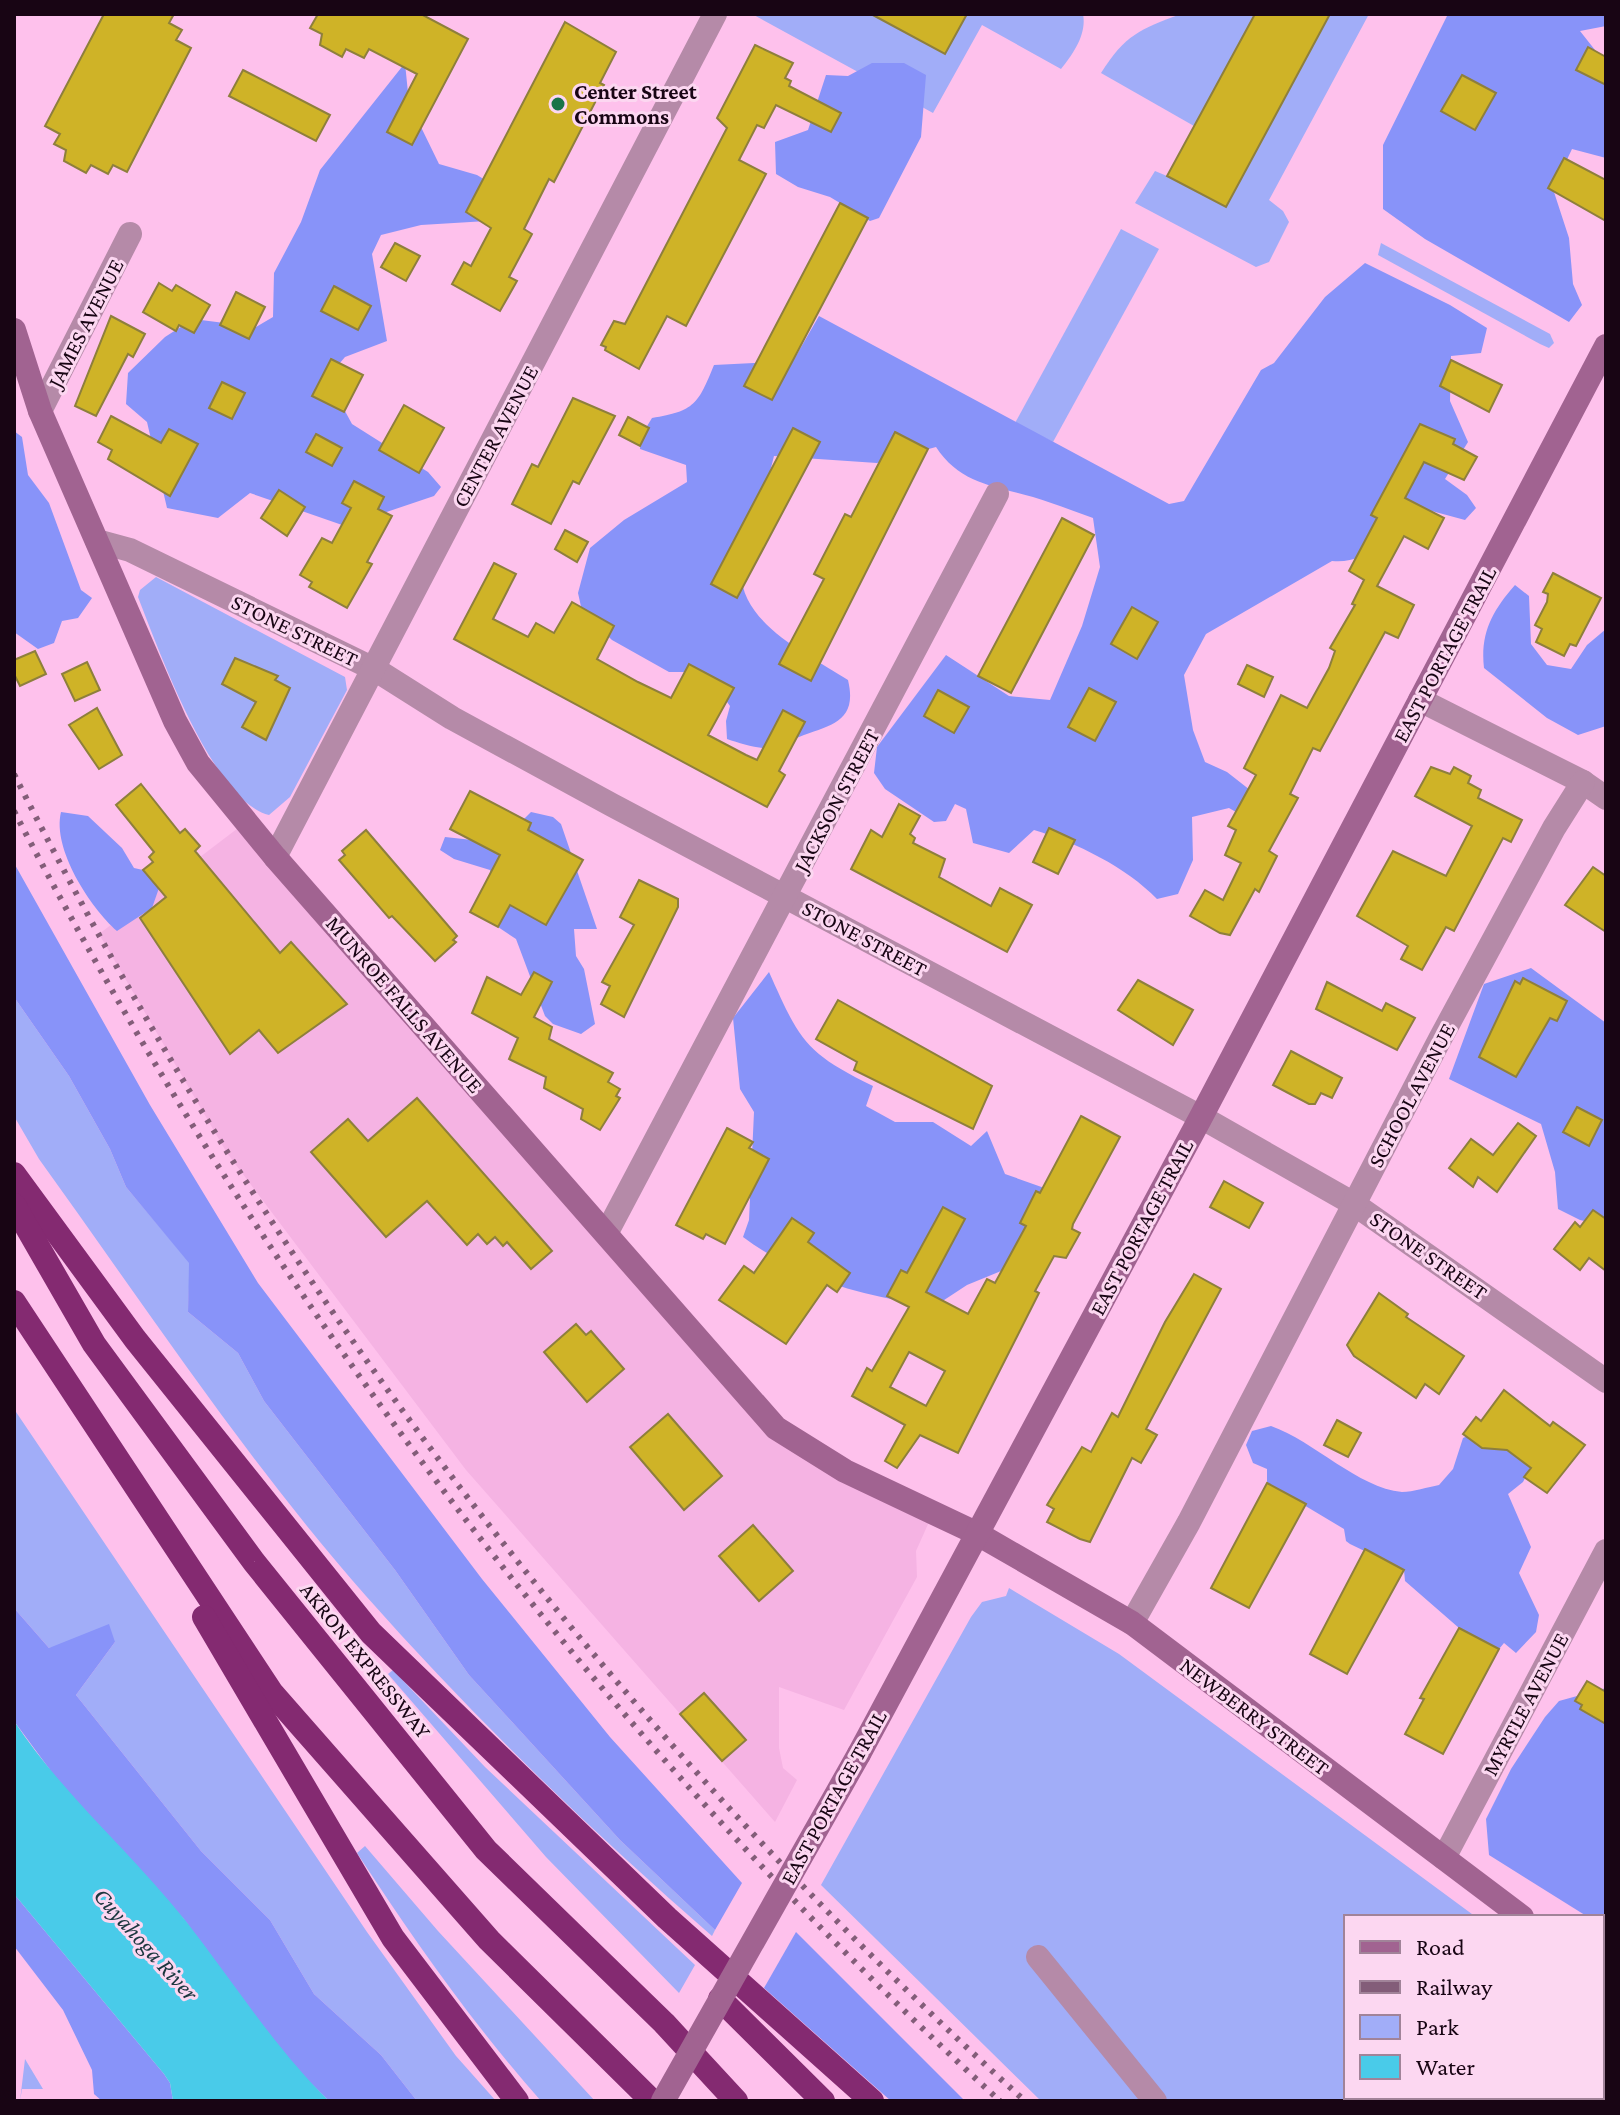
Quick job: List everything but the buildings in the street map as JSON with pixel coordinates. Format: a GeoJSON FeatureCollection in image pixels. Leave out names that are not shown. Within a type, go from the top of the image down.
{"type":"FeatureCollection","features":[{"type":"Feature","properties":{"kind":"highway"},"geometry":{"type":"LineString","coordinates":[[14,1174],[135,1339],[371,1633],[667,1918],[872,2101]]}},
{"type":"Feature","properties":{"kind":"highway","name":"AKRON EXPRESSWAY"},"geometry":{"type":"LineString","coordinates":[[14,1205],[94,1344],[263,1574],[486,1850],[664,2023],[736,2101]]}},
{"type":"Feature","properties":{"kind":"highway"},"geometry":{"type":"LineString","coordinates":[[14,1302],[272,1693],[489,1940],[652,2101]]}},
{"type":"Feature","properties":{"kind":"highway"},"geometry":{"type":"LineString","coordinates":[[85,1410],[324,1825],[393,1938],[517,2101]]}},
{"type":"Feature","properties":{"kind":"highway"},"geometry":{"type":"LineString","coordinates":[[720,1999],[823,2101]]}},
{"type":"Feature","properties":{"kind":"street","name":"CENTER AVENUE"},"geometry":{"type":"LineString","coordinates":[[275,857],[376,670],[715,14]]}},
{"type":"Feature","properties":{"kind":"street","name":"JAMES AVENUE"},"geometry":{"type":"LineString","coordinates":[[40,411],[130,234]]}},
{"type":"Feature","properties":{"kind":"street","name":"MUNROE FALLS AVENUE"},"geometry":{"type":"LineString","coordinates":[[14,330],[40,411],[186,743],[275,857],[776,1428],[845,1471],[976,1533]]}},
{"type":"Feature","properties":{"kind":"street","name":"EAST PORTAGE TRAIL"},"geometry":{"type":"LineString","coordinates":[[663,2101],[859,1754],[1201,1117],[1606,346]]}},
{"type":"Feature","properties":{"kind":"street","name":"JACKSON STREET"},"geometry":{"type":"LineString","coordinates":[[607,1232],[997,494]]}},
{"type":"Feature","properties":{"kind":"street","name":"STONE STREET"},"geometry":{"type":"LineString","coordinates":[[97,541],[130,550],[376,670],[452,718],[1201,1117],[1354,1204],[1606,1381]]}},
{"type":"Feature","properties":{"kind":"street"},"geometry":{"type":"LineString","coordinates":[[1420,700],[1583,782],[1606,798]]}},
{"type":"Feature","properties":{"kind":"street","name":"SCHOOL AVENUE"},"geometry":{"type":"LineString","coordinates":[[1132,1623],[1189,1522],[1554,828],[1583,782]]}},
{"type":"Feature","properties":{"kind":"street","name":"NEWBERRY STREET"},"geometry":{"type":"LineString","coordinates":[[976,1533],[1132,1623],[1519,1915]]}},
{"type":"Feature","properties":{"kind":"street","name":"MYRTLE AVENUE"},"geometry":{"type":"LineString","coordinates":[[1444,1858],[1606,1551]]}},
{"type":"Feature","properties":{"kind":"street"},"geometry":{"type":"LineString","coordinates":[[1038,1957],[1155,2101]]}},
{"type":"Feature","properties":{"kind":"shaded area"},"geometry":{"type":"Polygon","coordinates":[[[1448,14],[1606,14],[1606,26],[1580,31],[1606,64],[1606,158],[1572,149],[1553,189],[1569,238],[1573,284],[1582,305],[1569,322],[1425,239],[1383,209],[1383,145],[1448,14]]]}},
{"type":"Feature","properties":{"kind":"shaded area"},"geometry":{"type":"Polygon","coordinates":[[[405,63],[410,113],[419,123],[439,164],[477,175],[495,186],[487,221],[421,225],[381,235],[372,254],[387,341],[345,357],[327,378],[352,424],[428,472],[441,487],[434,496],[345,526],[250,493],[218,518],[167,508],[147,422],[126,404],[128,373],[165,337],[193,319],[256,327],[273,317],[274,273],[301,222],[320,170],[405,63]]]}},
{"type":"Feature","properties":{"kind":"shaded area"},"geometry":{"type":"Polygon","coordinates":[[[872,63],[904,63],[926,75],[921,137],[879,218],[870,221],[830,197],[798,187],[776,174],[775,142],[808,130],[826,75],[848,76],[872,63]]]}},
{"type":"Feature","properties":{"kind":"shaded area"},"geometry":{"type":"Polygon","coordinates":[[[1365,263],[1450,305],[1487,328],[1481,353],[1451,356],[1450,401],[1468,442],[1445,479],[1467,495],[1476,508],[1465,520],[1417,507],[1369,552],[1345,561],[1332,561],[1206,634],[1184,675],[1193,730],[1205,762],[1227,772],[1250,790],[1243,816],[1229,808],[1192,817],[1193,860],[1178,894],[1157,899],[1145,887],[1100,857],[1034,830],[1009,853],[973,843],[966,809],[955,804],[946,821],[934,822],[885,789],[874,773],[877,747],[946,655],[1009,696],[1050,700],[1082,626],[1100,567],[1093,518],[979,482],[956,469],[936,447],[877,463],[774,456],[743,557],[742,579],[747,599],[774,632],[848,680],[850,694],[849,705],[839,720],[777,748],[745,745],[727,739],[726,721],[730,706],[705,672],[669,672],[612,640],[582,611],[578,593],[590,548],[624,520],[687,482],[686,465],[640,449],[641,436],[652,418],[678,412],[693,404],[704,389],[714,365],[793,361],[819,316],[1169,504],[1184,501],[1261,370],[1274,363],[1325,297],[1365,263]]]}},
{"type":"Feature","properties":{"kind":"shaded area"},"geometry":{"type":"Polygon","coordinates":[[[14,431],[22,437],[28,475],[49,503],[81,590],[92,598],[78,618],[62,621],[54,643],[38,649],[14,632],[14,431]]]}},
{"type":"Feature","properties":{"kind":"shaded area"},"geometry":{"type":"Polygon","coordinates":[[[1515,585],[1529,596],[1531,644],[1547,665],[1571,669],[1587,645],[1606,629],[1606,726],[1578,735],[1547,718],[1484,668],[1484,644],[1489,624],[1515,585]]]}},
{"type":"Feature","properties":{"kind":"shaded area"},"geometry":{"type":"Polygon","coordinates":[[[61,812],[88,816],[122,848],[134,868],[143,870],[159,888],[152,908],[117,931],[106,921],[85,893],[68,860],[62,843],[61,812]]]}},
{"type":"Feature","properties":{"kind":"shaded area"},"geometry":{"type":"Polygon","coordinates":[[[531,812],[553,817],[561,824],[597,929],[574,929],[576,956],[584,969],[595,1024],[581,1034],[553,1024],[545,1016],[516,939],[498,927],[490,870],[454,859],[440,850],[445,837],[500,843],[531,812]]]}},
{"type":"Feature","properties":{"kind":"shaded area"},"geometry":{"type":"Polygon","coordinates":[[[246,822],[776,1428],[933,1513],[916,1551],[917,1577],[844,1710],[779,1687],[779,1748],[783,1768],[797,1780],[775,1822],[466,1470],[227,1153],[99,934],[246,822]]]}},
{"type":"Feature","properties":{"kind":"shaded area"},"geometry":{"type":"Polygon","coordinates":[[[14,863],[150,1105],[258,1283],[482,1579],[610,1737],[742,1883],[715,1930],[620,1840],[469,1675],[395,1570],[264,1401],[238,1353],[188,1312],[189,1263],[126,1187],[110,1149],[69,1076],[14,997],[14,863]]]}},
{"type":"Feature","properties":{"kind":"shaded area"},"geometry":{"type":"Polygon","coordinates":[[[1531,968],[1606,1023],[1606,1226],[1580,1220],[1558,1209],[1555,1172],[1541,1124],[1449,1079],[1484,984],[1531,968]]]}},
{"type":"Feature","properties":{"kind":"shaded area"},"geometry":{"type":"Polygon","coordinates":[[[769,972],[797,1029],[807,1042],[832,1064],[873,1086],[866,1106],[895,1122],[933,1122],[971,1146],[987,1131],[1005,1174],[1050,1190],[1023,1262],[967,1285],[935,1306],[858,1292],[834,1284],[787,1265],[743,1237],[749,1220],[754,1112],[740,1089],[733,1018],[769,972]]]}},
{"type":"Feature","properties":{"kind":"shaded area"},"geometry":{"type":"Polygon","coordinates":[[[1271,1426],[1369,1482],[1402,1492],[1439,1485],[1453,1469],[1463,1438],[1478,1431],[1532,1464],[1523,1482],[1508,1494],[1531,1547],[1519,1573],[1539,1615],[1536,1632],[1516,1653],[1504,1643],[1499,1649],[1459,1628],[1405,1581],[1404,1570],[1350,1544],[1346,1541],[1344,1529],[1267,1483],[1267,1469],[1253,1463],[1246,1445],[1252,1431],[1271,1426]]]}},
{"type":"Feature","properties":{"kind":"shaded area"},"geometry":{"type":"Polygon","coordinates":[[[14,1608],[49,1648],[109,1624],[115,1642],[76,1695],[201,1851],[270,1920],[314,1994],[381,2055],[417,2101],[329,2101],[291,2064],[183,1918],[70,1797],[14,1721],[14,1608]]]}},
{"type":"Feature","properties":{"kind":"shaded area"},"geometry":{"type":"Polygon","coordinates":[[[1606,1688],[1606,1929],[1604,1915],[1585,1915],[1489,1855],[1486,1819],[1511,1769],[1559,1701],[1606,1688]]]}},
{"type":"Feature","properties":{"kind":"shaded area"},"geometry":{"type":"Polygon","coordinates":[[[14,1894],[164,2074],[170,2083],[173,2101],[102,2101],[94,2094],[92,2070],[63,2010],[14,1946],[14,1894]]]}},
{"type":"Feature","properties":{"kind":"shaded area"},"geometry":{"type":"Polygon","coordinates":[[[796,1932],[965,2101],[891,2101],[764,1988],[796,1932]]]}},
{"type":"Feature","properties":{"kind":"green space"},"geometry":{"type":"Polygon","coordinates":[[[752,14],[1083,14],[1084,21],[1078,43],[1061,69],[982,25],[933,113],[752,14]]]}},
{"type":"Feature","properties":{"kind":"green space"},"geometry":{"type":"Polygon","coordinates":[[[1181,14],[1255,14],[1194,126],[1101,73],[1118,50],[1135,35],[1181,14]]]}},
{"type":"Feature","properties":{"kind":"green space"},"geometry":{"type":"Polygon","coordinates":[[[1330,14],[1369,14],[1269,200],[1283,211],[1289,222],[1269,262],[1256,267],[1135,203],[1155,171],[1167,176],[1330,14]]]}},
{"type":"Feature","properties":{"kind":"green space"},"geometry":{"type":"Polygon","coordinates":[[[1121,229],[1159,249],[1053,442],[1015,423],[1121,229]]]}},
{"type":"Feature","properties":{"kind":"green space"},"geometry":{"type":"Polygon","coordinates":[[[1381,243],[1550,334],[1554,343],[1549,348],[1540,344],[1378,255],[1381,243]]]}},
{"type":"Feature","properties":{"kind":"green space"},"geometry":{"type":"Polygon","coordinates":[[[156,577],[345,677],[347,690],[290,797],[269,815],[248,804],[228,783],[208,754],[173,685],[138,597],[140,590],[156,577]]]}},
{"type":"Feature","properties":{"kind":"green space"},"geometry":{"type":"Polygon","coordinates":[[[14,997],[69,1076],[110,1149],[126,1187],[190,1263],[188,1312],[238,1353],[264,1401],[395,1570],[469,1675],[620,1840],[715,1930],[712,1936],[577,1814],[448,1685],[366,1596],[238,1437],[39,1159],[14,1116],[14,997]]]}},
{"type":"Feature","properties":{"kind":"green space"},"geometry":{"type":"Polygon","coordinates":[[[14,1409],[367,1932],[456,2056],[496,2101],[417,2101],[381,2055],[314,1994],[270,1920],[201,1851],[76,1695],[115,1642],[49,1648],[14,1608],[14,1409]]]}},
{"type":"Feature","properties":{"kind":"green space"},"geometry":{"type":"Polygon","coordinates":[[[1009,1588],[1119,1654],[1473,1915],[1344,1915],[1344,2099],[1604,2099],[1604,2014],[1606,2101],[1041,2101],[821,1885],[971,1617],[982,1602],[1006,1596],[1009,1588]]]}},
{"type":"Feature","properties":{"kind":"green space"},"geometry":{"type":"Polygon","coordinates":[[[393,1670],[485,1767],[695,1965],[679,1993],[546,1857],[388,1674],[393,1670]]]}},
{"type":"Feature","properties":{"kind":"green space"},"geometry":{"type":"Polygon","coordinates":[[[365,1846],[438,1931],[595,2101],[541,2101],[467,2011],[400,1917],[357,1853],[365,1846]]]}},
{"type":"Feature","properties":{"kind":"green space"},"geometry":{"type":"Polygon","coordinates":[[[25,2059],[43,2089],[22,2089],[20,2101],[25,2059]]]}},
{"type":"Feature","properties":{"kind":"water","name":"Cuyahoga River"},"geometry":{"type":"Polygon","coordinates":[[[14,1721],[54,1774],[185,1920],[271,2036],[329,2101],[173,2101],[170,2083],[164,2074],[14,1894],[14,1721]]]}},
{"type":"Feature","properties":{"kind":"railway"},"geometry":{"type":"LineString","coordinates":[[14,774],[113,960],[220,1140],[335,1315],[458,1484],[588,1648],[726,1805],[872,1956],[1025,2101]]}},
{"type":"Feature","properties":{"kind":"railway"},"geometry":{"type":"LineString","coordinates":[[14,811],[112,991],[218,1165],[330,1335],[450,1499],[577,1658],[711,1812],[852,1959],[1000,2101]]}},
{"type":"Feature","properties":{"kind":"place","name":"Center Street Commons"},"geometry":{"type":"Point","coordinates":[558,104]}}]}
